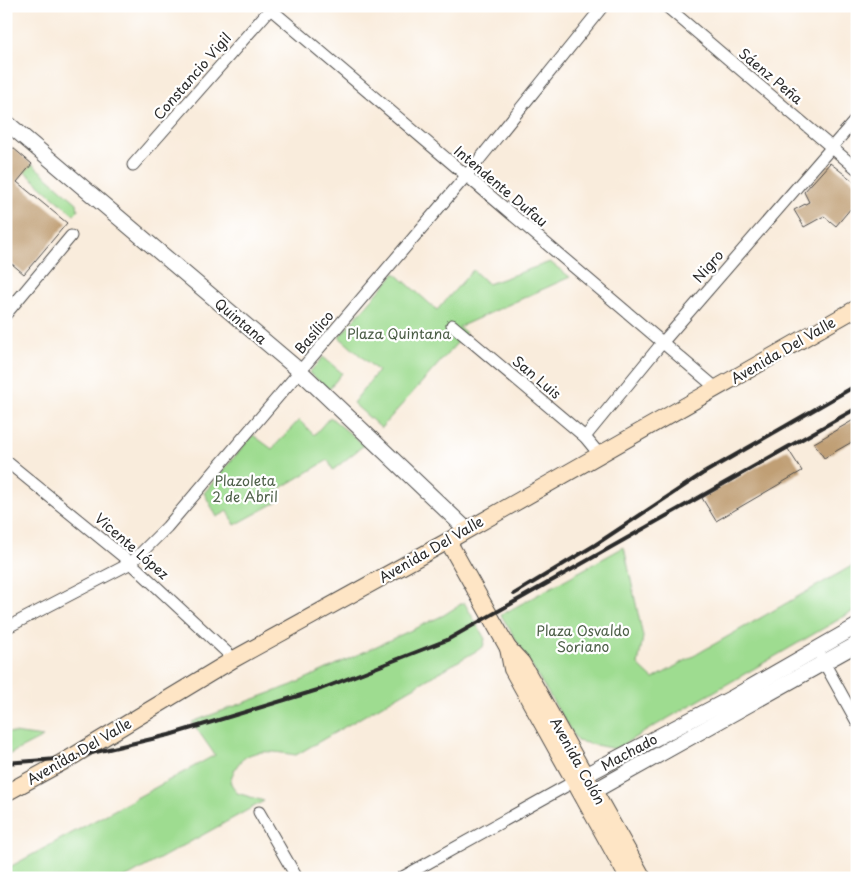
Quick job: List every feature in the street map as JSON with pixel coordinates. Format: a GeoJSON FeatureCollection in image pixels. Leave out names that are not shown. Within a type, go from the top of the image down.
{"type":"FeatureCollection","features":[{"type":"Feature","properties":{"kind":"main road","name":"Avenida Del Valle"},"geometry":{"type":"LineString","coordinates":[[6,794],[70,758],[234,659],[448,541],[466,529],[857,308]]}},
{"type":"Feature","properties":{"kind":"main road","name":"Avenida Colón"},"geometry":{"type":"LineString","coordinates":[[448,541],[508,648],[522,663],[589,794],[643,878]]}},
{"type":"Feature","properties":{"kind":"main road","name":"Avenida Colón"},"geometry":{"type":"LineString","coordinates":[[589,794],[628,878]]}},
{"type":"Feature","properties":{"kind":"street","name":"Basílico"},"geometry":{"type":"LineString","coordinates":[[6,628],[131,563],[167,527],[466,176],[603,6]]}},
{"type":"Feature","properties":{"kind":"street","name":"Sáenz Peña"},"geometry":{"type":"LineString","coordinates":[[666,6],[857,169]]}},
{"type":"Feature","properties":{"kind":"street","name":"Intendente Dufau"},"geometry":{"type":"LineString","coordinates":[[270,7],[716,388]]}},
{"type":"Feature","properties":{"kind":"street","name":"Constancio Vigil"},"geometry":{"type":"LineString","coordinates":[[133,165],[270,7]]}},
{"type":"Feature","properties":{"kind":"street","name":"Nigro"},"geometry":{"type":"LineString","coordinates":[[585,436],[662,343],[857,118]]}},
{"type":"Feature","properties":{"kind":"street","name":"Quintana"},"geometry":{"type":"LineString","coordinates":[[6,122],[301,372],[466,529]]}},
{"type":"Feature","properties":{"kind":"street"},"geometry":{"type":"LineString","coordinates":[[6,314],[71,236]]}},
{"type":"Feature","properties":{"kind":"street","name":"San Luis"},"geometry":{"type":"LineString","coordinates":[[452,325],[585,436],[600,454]]}},
{"type":"Feature","properties":{"kind":"street","name":"Vicente López"},"geometry":{"type":"LineString","coordinates":[[6,461],[131,563],[234,659]]}},
{"type":"Feature","properties":{"kind":"street","name":"Machado"},"geometry":{"type":"LineString","coordinates":[[589,794],[820,656],[857,626]]}},
{"type":"Feature","properties":{"kind":"street","name":"Machado"},"geometry":{"type":"LineString","coordinates":[[401,878],[580,778],[732,698],[820,656],[857,644]]}},
{"type":"Feature","properties":{"kind":"street"},"geometry":{"type":"LineString","coordinates":[[820,656],[857,722]]}},
{"type":"Feature","properties":{"kind":"street"},"geometry":{"type":"LineString","coordinates":[[259,812],[297,878]]}},
{"type":"Feature","properties":{"kind":"green space"},"geometry":{"type":"Polygon","coordinates":[[[32,164],[77,203],[78,211],[74,215],[25,172],[32,164]]]}},
{"type":"Feature","properties":{"kind":"green space","name":"Plaza Quintana"},"geometry":{"type":"Polygon","coordinates":[[[550,262],[570,277],[459,327],[466,333],[381,428],[353,403],[378,371],[339,337],[395,273],[437,310],[473,270],[488,284],[550,262]]]}},
{"type":"Feature","properties":{"kind":"green space"},"geometry":{"type":"Polygon","coordinates":[[[323,357],[342,373],[329,389],[309,373],[323,357]]]}},
{"type":"Feature","properties":{"kind":"green space","name":"Plazoleta 2 de Abril"},"geometry":{"type":"Polygon","coordinates":[[[330,417],[364,445],[333,470],[328,460],[273,493],[277,502],[235,525],[228,511],[217,517],[204,493],[253,435],[272,449],[299,420],[314,435],[330,417]]]}},
{"type":"Feature","properties":{"kind":"green space","name":"Plaza Osvaldo Soriano"},"geometry":{"type":"Polygon","coordinates":[[[624,547],[643,637],[638,665],[653,679],[857,563],[857,609],[615,749],[577,741],[501,615],[624,547]]]}},
{"type":"Feature","properties":{"kind":"green space"},"geometry":{"type":"Polygon","coordinates":[[[464,602],[485,639],[483,647],[296,755],[264,752],[247,756],[234,770],[230,782],[237,793],[264,801],[125,878],[9,878],[6,869],[215,755],[192,722],[292,685],[444,615],[464,602]]]}},
{"type":"Feature","properties":{"kind":"green space"},"geometry":{"type":"Polygon","coordinates":[[[6,732],[43,737],[6,756],[6,732]]]}},
{"type":"Feature","properties":{"kind":"building"},"geometry":{"type":"Polygon","coordinates":[[[6,142],[32,164],[17,182],[67,223],[24,274],[6,259],[6,142]]]}},
{"type":"Feature","properties":{"kind":"building"},"geometry":{"type":"Polygon","coordinates":[[[830,163],[857,184],[857,201],[836,226],[824,216],[804,227],[794,210],[809,202],[804,192],[830,163]]]}},
{"type":"Feature","properties":{"kind":"building"},"geometry":{"type":"Polygon","coordinates":[[[857,418],[857,439],[824,458],[814,443],[857,418]]]}},
{"type":"Feature","properties":{"kind":"building"},"geometry":{"type":"Polygon","coordinates":[[[788,449],[802,471],[716,521],[702,498],[788,449]]]}},
{"type":"Feature","properties":{"kind":"railway"},"geometry":{"type":"LineString","coordinates":[[514,594],[595,545],[702,474],[857,385]]}},
{"type":"Feature","properties":{"kind":"railway"},"geometry":{"type":"LineString","coordinates":[[6,763],[70,758],[169,735],[321,689],[447,640],[857,408]]}}]}
